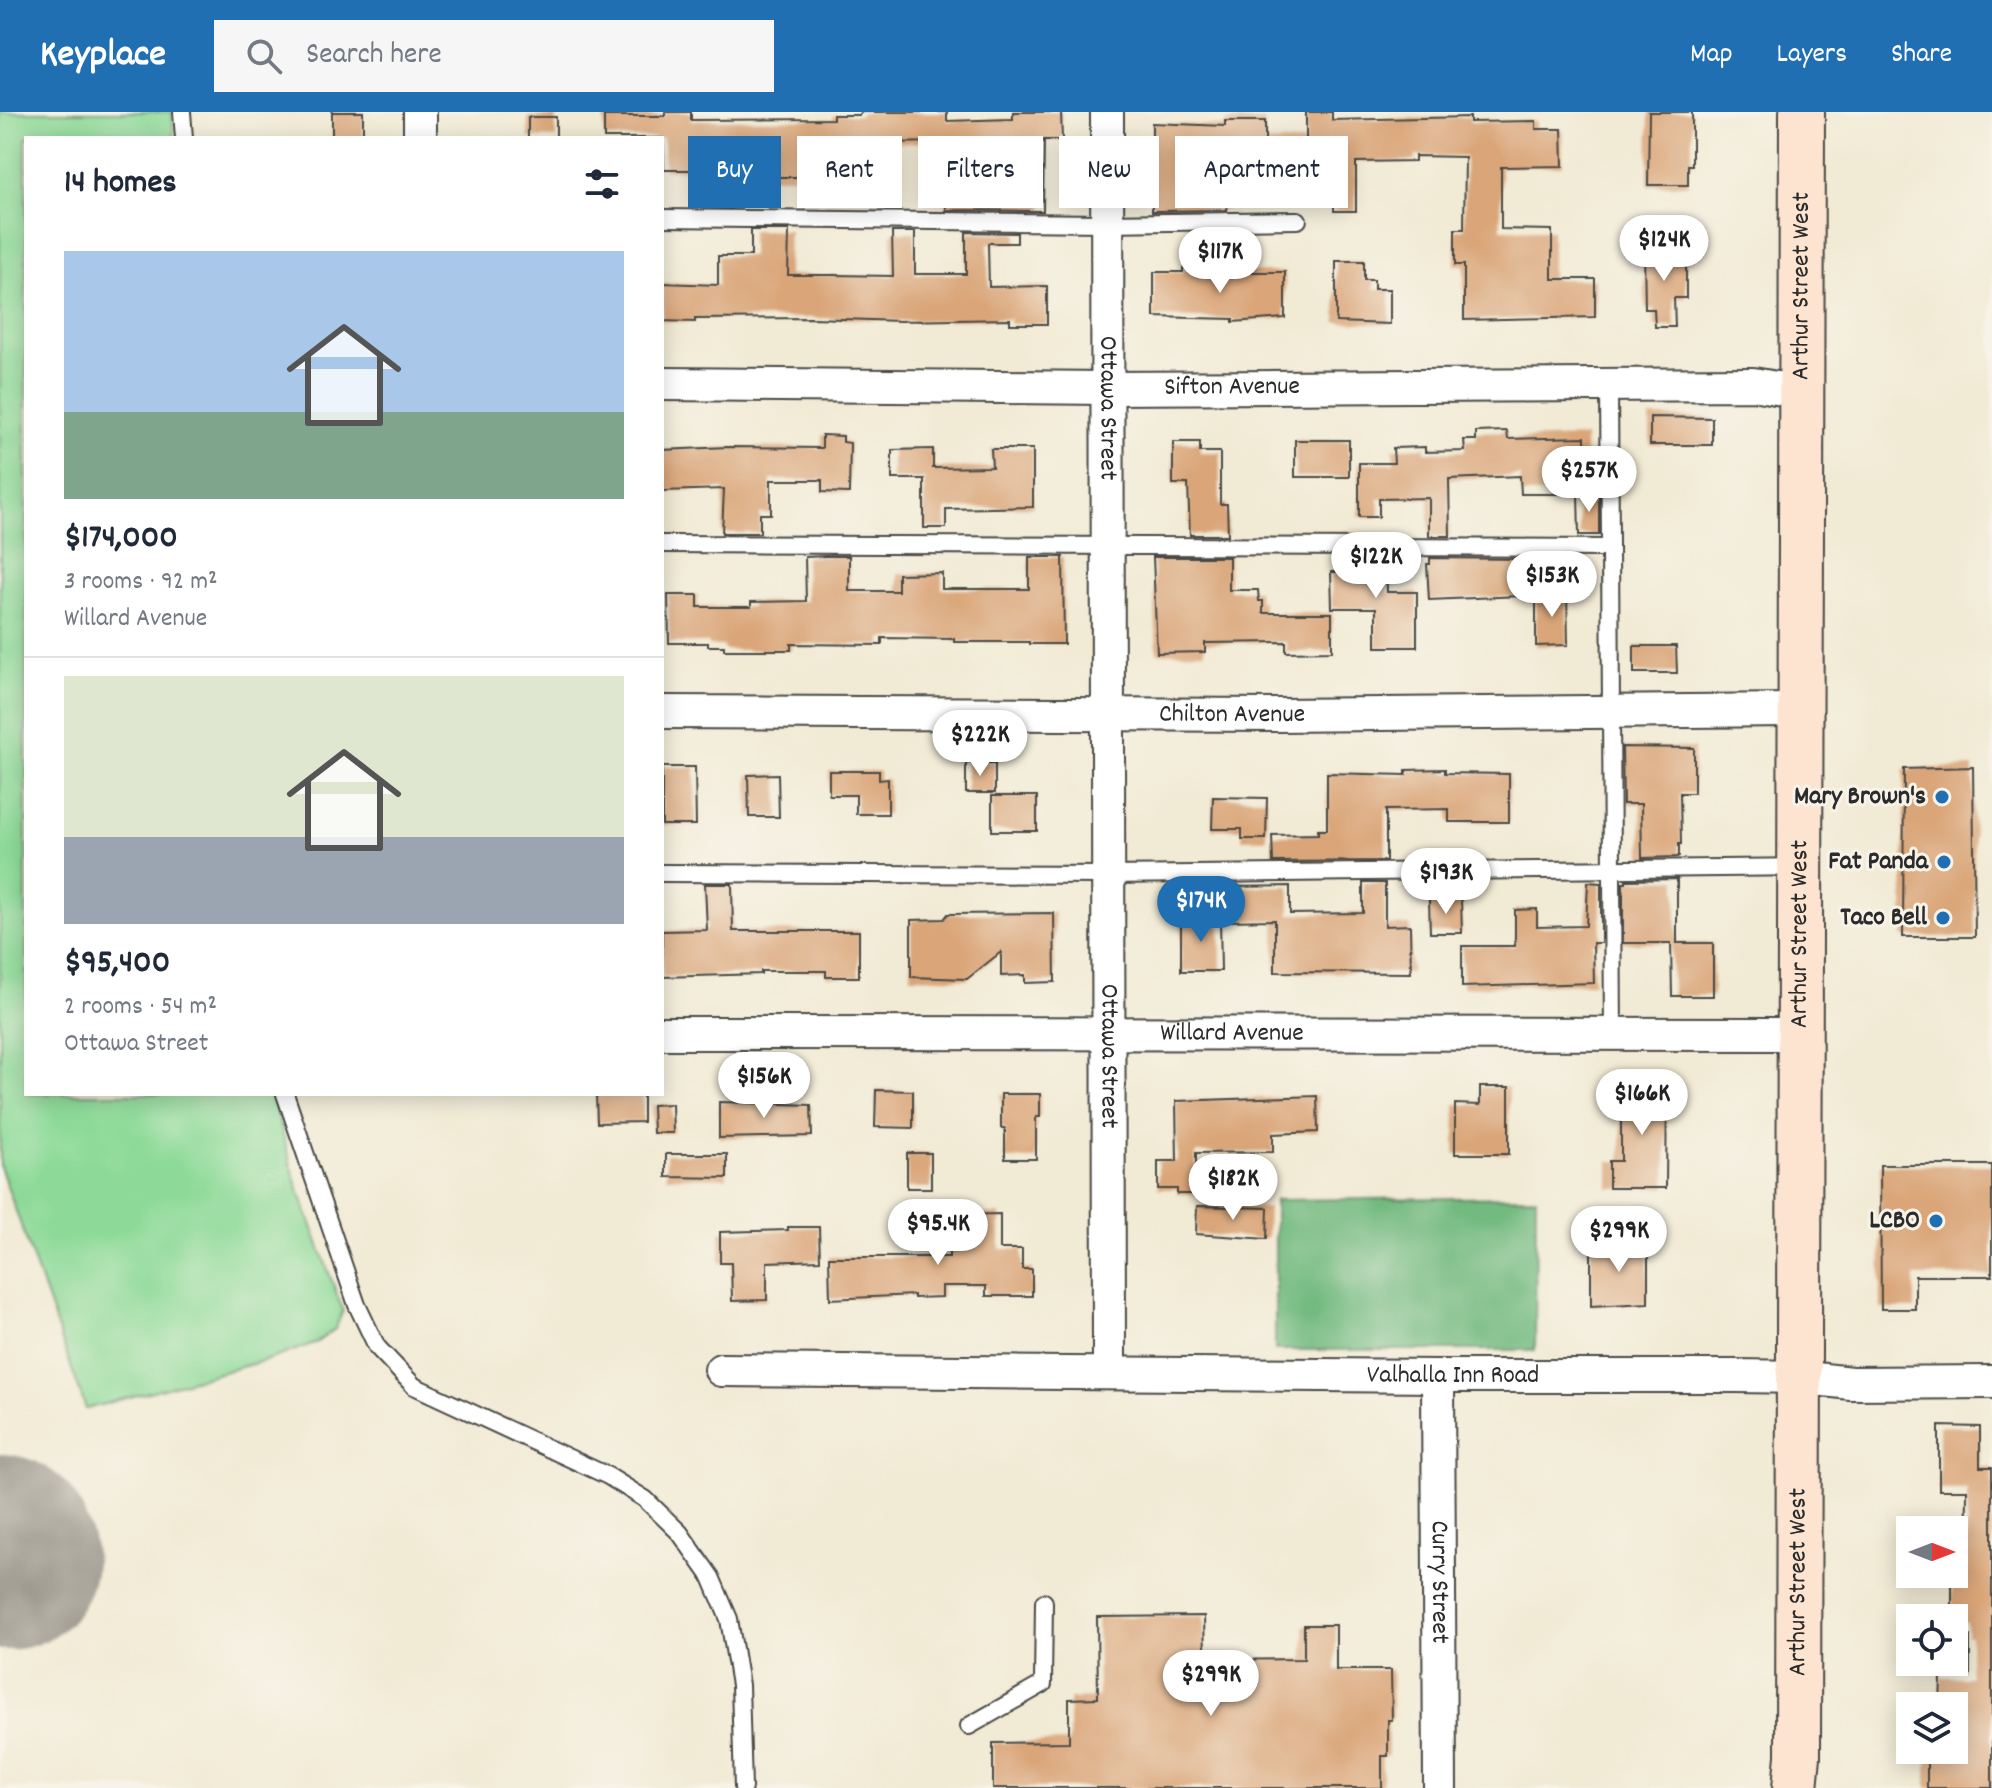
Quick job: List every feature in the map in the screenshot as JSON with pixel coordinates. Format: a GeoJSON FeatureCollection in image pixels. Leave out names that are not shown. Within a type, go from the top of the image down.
{"type":"FeatureCollection","features":[{"type":"Feature","properties":{"kind":"main road","name":"Arthur Street West"},"geometry":{"type":"LineString","coordinates":[[1798,1777],[1802,112]]}},
{"type":"Feature","properties":{"kind":"street"},"geometry":{"type":"LineString","coordinates":[[420,112],[420,136]]}},
{"type":"Feature","properties":{"kind":"street","name":"Ottawa Street"},"geometry":{"type":"LineString","coordinates":[[1107,112],[1109,1372]]}},
{"type":"Feature","properties":{"kind":"street","name":"Sifton Avenue"},"geometry":{"type":"LineString","coordinates":[[664,384],[1107,388],[1753,384],[1800,392]]}},
{"type":"Feature","properties":{"kind":"street","name":"Chilton Avenue"},"geometry":{"type":"LineString","coordinates":[[664,712],[1107,715],[1801,710]]}},
{"type":"Feature","properties":{"kind":"street","name":"Willard Avenue"},"geometry":{"type":"LineString","coordinates":[[664,1033],[1801,1034]]}},
{"type":"Feature","properties":{"kind":"street"},"geometry":{"type":"LineString","coordinates":[[721,1370],[1109,1372]]}},
{"type":"Feature","properties":{"kind":"street","name":"Valhalla Inn Road"},"geometry":{"type":"LineString","coordinates":[[1109,1372],[1798,1377],[1851,1383],[1992,1382]]}},
{"type":"Feature","properties":{"kind":"street","name":"Curry Street"},"geometry":{"type":"LineString","coordinates":[[1438,1376],[1440,1788]]}},
{"type":"Feature","properties":{"kind":"lane"},"geometry":{"type":"LineString","coordinates":[[182,112],[184,136]]}},
{"type":"Feature","properties":{"kind":"lane"},"geometry":{"type":"LineString","coordinates":[[664,218],[1107,223],[1298,220]]}},
{"type":"Feature","properties":{"kind":"lane"},"geometry":{"type":"LineString","coordinates":[[1609,383],[1613,1035]]}},
{"type":"Feature","properties":{"kind":"lane"},"geometry":{"type":"LineString","coordinates":[[664,544],[1610,548]]}},
{"type":"Feature","properties":{"kind":"lane"},"geometry":{"type":"LineString","coordinates":[[664,873],[1108,875],[1801,867]]}},
{"type":"Feature","properties":{"kind":"lane"},"geometry":{"type":"LineString","coordinates":[[286,1096],[357,1305],[377,1347],[414,1386],[608,1476],[645,1499],[680,1533],[711,1577],[729,1619],[740,1685],[743,1788]]}},
{"type":"Feature","properties":{"kind":"lane"},"geometry":{"type":"LineString","coordinates":[[969,1726],[1043,1684],[1044,1602]]}},
{"type":"Feature","properties":{"kind":"green space"},"geometry":{"type":"Polygon","coordinates":[[[0,112],[172,112],[174,136],[24,136],[24,1096],[273,1096],[295,1180],[343,1311],[335,1329],[317,1342],[274,1358],[86,1409],[0,1166],[0,112]]]}},
{"type":"Feature","properties":{"kind":"green space"},"geometry":{"type":"Polygon","coordinates":[[[1536,1197],[1535,1350],[1275,1350],[1275,1200],[1536,1197]]]}},
{"type":"Feature","properties":{"kind":"building"},"geometry":{"type":"Polygon","coordinates":[[[332,112],[363,112],[363,136],[332,136],[332,112]]]}},
{"type":"Feature","properties":{"kind":"building"},"geometry":{"type":"Polygon","coordinates":[[[665,112],[691,112],[691,120],[833,119],[833,115],[859,115],[862,112],[947,112],[947,121],[1013,119],[1013,112],[1061,112],[1062,136],[1059,140],[1044,140],[1043,211],[946,210],[1043,208],[1043,136],[918,136],[918,142],[902,143],[902,136],[797,136],[797,177],[781,177],[781,136],[688,136],[688,170],[664,170],[664,136],[604,136],[604,116],[665,116],[665,112]]]}},
{"type":"Feature","properties":{"kind":"building"},"geometry":{"type":"Polygon","coordinates":[[[1306,112],[1332,112],[1332,120],[1470,117],[1470,122],[1536,121],[1536,129],[1562,129],[1563,166],[1501,167],[1501,229],[1552,230],[1552,279],[1595,279],[1595,317],[1464,320],[1464,265],[1455,265],[1455,229],[1464,229],[1465,157],[1415,156],[1415,161],[1356,162],[1356,211],[1334,211],[1334,208],[1348,208],[1348,136],[1306,136],[1306,112]]]}},
{"type":"Feature","properties":{"kind":"building"},"geometry":{"type":"Polygon","coordinates":[[[1649,112],[1692,112],[1692,165],[1688,165],[1688,185],[1648,185],[1649,112]]]}},
{"type":"Feature","properties":{"kind":"building"},"geometry":{"type":"Polygon","coordinates":[[[528,117],[556,117],[556,136],[528,136],[528,117]]]}},
{"type":"Feature","properties":{"kind":"building"},"geometry":{"type":"Polygon","coordinates":[[[1225,121],[1265,121],[1265,136],[1175,136],[1175,208],[1227,210],[1152,211],[1152,208],[1159,208],[1159,136],[1152,136],[1152,123],[1225,126],[1225,121]]]}},
{"type":"Feature","properties":{"kind":"building"},"geometry":{"type":"Polygon","coordinates":[[[751,230],[789,230],[788,275],[893,276],[892,232],[915,232],[915,274],[966,274],[966,232],[1017,233],[1017,243],[988,243],[989,287],[1047,286],[1047,324],[1010,324],[1010,319],[664,321],[664,283],[718,285],[718,256],[751,256],[751,230]]]}},
{"type":"Feature","properties":{"kind":"building"},"geometry":{"type":"Polygon","coordinates":[[[1644,249],[1686,249],[1686,298],[1674,298],[1675,327],[1655,327],[1654,309],[1645,309],[1644,249]]]}},
{"type":"Feature","properties":{"kind":"building"},"geometry":{"type":"Polygon","coordinates":[[[1336,261],[1364,261],[1364,280],[1374,280],[1374,289],[1390,289],[1390,324],[1336,322],[1336,261]]]}},
{"type":"Feature","properties":{"kind":"building"},"geometry":{"type":"Polygon","coordinates":[[[1183,268],[1285,272],[1285,318],[1233,322],[1233,319],[1154,317],[1154,272],[1183,272],[1183,268]]]}},
{"type":"Feature","properties":{"kind":"building"},"geometry":{"type":"Polygon","coordinates":[[[1650,417],[1712,418],[1712,445],[1650,445],[1650,417]]]}},
{"type":"Feature","properties":{"kind":"building"},"geometry":{"type":"Polygon","coordinates":[[[1507,431],[1508,439],[1585,437],[1586,494],[1521,494],[1520,476],[1449,479],[1450,536],[1429,536],[1429,498],[1379,499],[1379,517],[1359,517],[1359,463],[1394,463],[1393,448],[1425,447],[1425,452],[1465,451],[1464,440],[1476,440],[1476,432],[1507,431]]]}},
{"type":"Feature","properties":{"kind":"building"},"geometry":{"type":"Polygon","coordinates":[[[822,435],[843,436],[843,442],[850,443],[849,493],[822,492],[822,480],[771,480],[771,514],[760,514],[760,533],[722,533],[724,489],[664,491],[664,450],[822,448],[822,435]]]}},
{"type":"Feature","properties":{"kind":"building"},"geometry":{"type":"Polygon","coordinates":[[[1295,440],[1349,440],[1349,477],[1295,477],[1295,440]]]}},
{"type":"Feature","properties":{"kind":"building"},"geometry":{"type":"Polygon","coordinates":[[[1173,442],[1200,442],[1200,452],[1220,452],[1220,504],[1227,504],[1228,535],[1190,535],[1188,484],[1173,484],[1173,442]]]}},
{"type":"Feature","properties":{"kind":"building"},"geometry":{"type":"Polygon","coordinates":[[[933,449],[933,468],[992,467],[991,449],[1033,449],[1033,507],[946,509],[946,528],[924,528],[924,479],[892,479],[892,450],[933,449]]]}},
{"type":"Feature","properties":{"kind":"building"},"geometry":{"type":"Polygon","coordinates":[[[1578,494],[1599,494],[1599,535],[1579,535],[1578,494]]]}},
{"type":"Feature","properties":{"kind":"building"},"geometry":{"type":"Polygon","coordinates":[[[849,556],[849,591],[898,591],[898,574],[942,573],[942,589],[1029,589],[1029,557],[1063,557],[1064,644],[882,638],[882,645],[791,644],[791,650],[724,650],[724,646],[708,646],[708,643],[669,643],[668,595],[698,595],[698,607],[751,607],[751,602],[806,601],[805,557],[849,556]]]}},
{"type":"Feature","properties":{"kind":"building"},"geometry":{"type":"Polygon","coordinates":[[[1153,557],[1229,557],[1229,590],[1258,590],[1259,601],[1263,601],[1263,613],[1332,613],[1332,651],[1286,652],[1286,642],[1205,643],[1205,652],[1157,653],[1153,557]]]}},
{"type":"Feature","properties":{"kind":"building"},"geometry":{"type":"Polygon","coordinates":[[[1337,558],[1386,558],[1387,592],[1417,592],[1417,647],[1376,647],[1376,608],[1332,608],[1331,572],[1337,572],[1337,558]]]}},
{"type":"Feature","properties":{"kind":"building"},"geometry":{"type":"Polygon","coordinates":[[[1430,558],[1521,559],[1521,596],[1429,600],[1427,564],[1430,564],[1430,558]]]}},
{"type":"Feature","properties":{"kind":"building"},"geometry":{"type":"Polygon","coordinates":[[[1536,593],[1567,593],[1568,645],[1536,646],[1536,593]]]}},
{"type":"Feature","properties":{"kind":"building"},"geometry":{"type":"Polygon","coordinates":[[[1634,646],[1676,646],[1677,673],[1634,673],[1634,646]]]}},
{"type":"Feature","properties":{"kind":"building"},"geometry":{"type":"Polygon","coordinates":[[[1622,747],[1694,748],[1694,793],[1680,793],[1679,856],[1642,858],[1641,804],[1623,804],[1622,747]]]}},
{"type":"Feature","properties":{"kind":"building"},"geometry":{"type":"Polygon","coordinates":[[[966,763],[995,763],[995,793],[966,793],[966,763]]]}},
{"type":"Feature","properties":{"kind":"building"},"geometry":{"type":"Polygon","coordinates":[[[664,767],[695,767],[696,825],[664,825],[664,767]]]}},
{"type":"Feature","properties":{"kind":"building"},"geometry":{"type":"Polygon","coordinates":[[[1973,767],[1975,937],[1903,937],[1904,769],[1973,767]]]}},
{"type":"Feature","properties":{"kind":"building"},"geometry":{"type":"Polygon","coordinates":[[[1445,769],[1445,773],[1509,774],[1509,822],[1449,822],[1449,809],[1386,810],[1386,861],[1273,862],[1272,835],[1318,834],[1318,830],[1327,830],[1327,773],[1406,775],[1406,770],[1445,769]]]}},
{"type":"Feature","properties":{"kind":"building"},"geometry":{"type":"Polygon","coordinates":[[[829,771],[879,771],[879,780],[888,779],[888,814],[856,814],[856,795],[829,795],[829,771]]]}},
{"type":"Feature","properties":{"kind":"building"},"geometry":{"type":"Polygon","coordinates":[[[778,774],[779,817],[749,817],[748,775],[778,774]]]}},
{"type":"Feature","properties":{"kind":"building"},"geometry":{"type":"Polygon","coordinates":[[[992,796],[1037,796],[1037,831],[992,831],[992,796]]]}},
{"type":"Feature","properties":{"kind":"building"},"geometry":{"type":"Polygon","coordinates":[[[1213,797],[1267,798],[1266,839],[1242,839],[1242,829],[1212,829],[1213,797]]]}},
{"type":"Feature","properties":{"kind":"building"},"geometry":{"type":"Polygon","coordinates":[[[1677,879],[1677,943],[1713,943],[1713,996],[1672,996],[1671,943],[1623,943],[1623,883],[1626,880],[1677,879]]]}},
{"type":"Feature","properties":{"kind":"building"},"geometry":{"type":"Polygon","coordinates":[[[1588,882],[1601,883],[1601,943],[1593,943],[1594,983],[1462,987],[1462,946],[1515,946],[1515,910],[1537,909],[1537,927],[1586,926],[1588,882]]]}},
{"type":"Feature","properties":{"kind":"building"},"geometry":{"type":"Polygon","coordinates":[[[1363,883],[1385,883],[1385,926],[1410,925],[1411,973],[1275,972],[1275,920],[1227,921],[1227,887],[1290,886],[1290,914],[1363,913],[1363,883]]]}},
{"type":"Feature","properties":{"kind":"building"},"geometry":{"type":"Polygon","coordinates":[[[705,884],[732,884],[733,931],[859,931],[859,977],[826,977],[826,971],[664,977],[664,931],[707,930],[705,884]]]}},
{"type":"Feature","properties":{"kind":"building"},"geometry":{"type":"Polygon","coordinates":[[[1429,899],[1461,899],[1462,933],[1430,933],[1429,899]]]}},
{"type":"Feature","properties":{"kind":"building"},"geometry":{"type":"Polygon","coordinates":[[[1054,913],[1055,982],[1025,983],[1025,975],[1001,976],[1001,952],[967,979],[911,977],[911,920],[944,919],[948,914],[1054,913]]]}},
{"type":"Feature","properties":{"kind":"building"},"geometry":{"type":"Polygon","coordinates":[[[1220,917],[1221,971],[1181,971],[1181,918],[1220,917]]]}},
{"type":"Feature","properties":{"kind":"building"},"geometry":{"type":"Polygon","coordinates":[[[1667,1080],[1666,1188],[1609,1188],[1609,1161],[1621,1161],[1621,1081],[1667,1080]]]}},
{"type":"Feature","properties":{"kind":"building"},"geometry":{"type":"Polygon","coordinates":[[[1480,1087],[1509,1087],[1509,1154],[1455,1154],[1455,1104],[1480,1105],[1480,1087]]]}},
{"type":"Feature","properties":{"kind":"building"},"geometry":{"type":"Polygon","coordinates":[[[876,1090],[913,1091],[913,1128],[875,1127],[876,1090]]]}},
{"type":"Feature","properties":{"kind":"building"},"geometry":{"type":"Polygon","coordinates":[[[1001,1094],[1040,1094],[1040,1117],[1036,1117],[1036,1159],[1005,1159],[1001,1094]]]}},
{"type":"Feature","properties":{"kind":"building"},"geometry":{"type":"Polygon","coordinates":[[[596,1096],[643,1096],[643,1122],[597,1123],[596,1096]]]}},
{"type":"Feature","properties":{"kind":"building"},"geometry":{"type":"Polygon","coordinates":[[[1317,1096],[1318,1132],[1273,1134],[1273,1152],[1196,1153],[1196,1194],[1177,1194],[1177,1189],[1158,1189],[1158,1161],[1177,1161],[1176,1101],[1317,1096]]]}},
{"type":"Feature","properties":{"kind":"building"},"geometry":{"type":"Polygon","coordinates":[[[719,1102],[811,1105],[812,1136],[719,1138],[719,1102]]]}},
{"type":"Feature","properties":{"kind":"building"},"geometry":{"type":"Polygon","coordinates":[[[672,1104],[673,1133],[653,1133],[652,1105],[672,1104]]]}},
{"type":"Feature","properties":{"kind":"building"},"geometry":{"type":"Polygon","coordinates":[[[907,1153],[931,1153],[931,1188],[907,1188],[907,1153]]]}},
{"type":"Feature","properties":{"kind":"building"},"geometry":{"type":"Polygon","coordinates":[[[666,1154],[727,1154],[727,1178],[666,1177],[666,1154]]]}},
{"type":"Feature","properties":{"kind":"building","name":"LCBO"},"geometry":{"type":"Polygon","coordinates":[[[1880,1165],[1992,1165],[1992,1276],[1915,1276],[1915,1309],[1881,1309],[1880,1165]]]}},
{"type":"Feature","properties":{"kind":"building"},"geometry":{"type":"Polygon","coordinates":[[[1197,1206],[1268,1208],[1267,1239],[1196,1234],[1197,1206]]]}},
{"type":"Feature","properties":{"kind":"building"},"geometry":{"type":"Polygon","coordinates":[[[1000,1214],[1000,1249],[1022,1249],[1022,1269],[1032,1269],[1032,1296],[986,1296],[986,1286],[942,1286],[942,1297],[914,1298],[914,1295],[830,1299],[829,1257],[949,1257],[949,1215],[1000,1214]]]}},
{"type":"Feature","properties":{"kind":"building"},"geometry":{"type":"Polygon","coordinates":[[[788,1227],[819,1227],[820,1260],[767,1262],[767,1300],[732,1301],[731,1263],[720,1263],[720,1232],[788,1230],[788,1227]]]}},
{"type":"Feature","properties":{"kind":"building"},"geometry":{"type":"Polygon","coordinates":[[[1591,1243],[1648,1243],[1648,1303],[1591,1306],[1591,1243]]]}},
{"type":"Feature","properties":{"kind":"building"},"geometry":{"type":"Polygon","coordinates":[[[1939,1426],[1980,1427],[1980,1467],[1992,1467],[1992,1788],[1927,1788],[1927,1764],[1968,1764],[1968,1692],[1940,1692],[1941,1677],[1970,1677],[1968,1604],[1952,1604],[1952,1588],[1968,1588],[1967,1490],[1939,1490],[1939,1426]]]}},
{"type":"Feature","properties":{"kind":"building"},"geometry":{"type":"Polygon","coordinates":[[[1204,1616],[1205,1660],[1304,1659],[1304,1625],[1336,1625],[1336,1670],[1391,1670],[1392,1720],[1388,1720],[1388,1756],[1382,1756],[1382,1788],[993,1788],[993,1743],[1069,1742],[1069,1699],[1098,1698],[1097,1617],[1204,1616]]]}},
{"type":"Feature","properties":{"kind":"runway"},"geometry":{"type":"LineString","coordinates":[[0,1544],[6,1560]]}},
{"type":"Feature","properties":{"kind":"place","name":"Mary Brown's"},"geometry":{"type":"Point","coordinates":[1942,797]}},
{"type":"Feature","properties":{"kind":"place","name":"Fat Panda"},"geometry":{"type":"Point","coordinates":[1944,862]}},
{"type":"Feature","properties":{"kind":"place","name":"Taco Bell"},"geometry":{"type":"Point","coordinates":[1943,918]}},
{"type":"Feature","properties":{"kind":"place","name":"LCBO"},"geometry":{"type":"Point","coordinates":[1936,1221]}}]}
